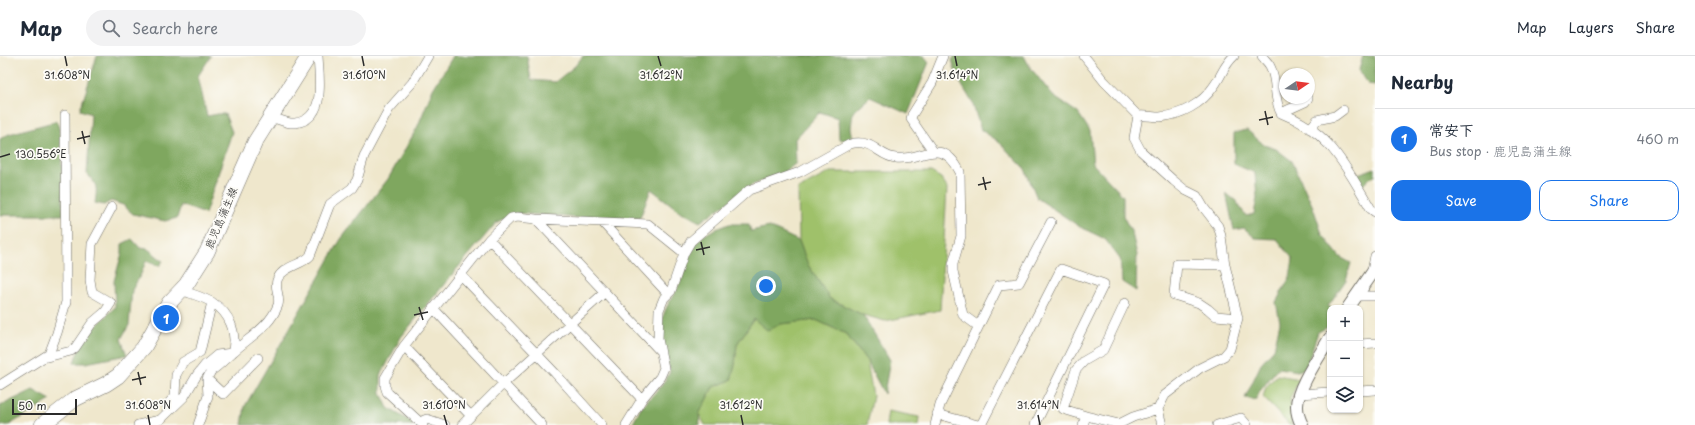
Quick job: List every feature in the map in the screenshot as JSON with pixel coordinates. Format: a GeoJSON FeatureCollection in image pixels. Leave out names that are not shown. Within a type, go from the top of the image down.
{"type":"FeatureCollection","features":[{"type":"Feature","properties":{"kind":"main road","name":"鹿児島蒲生線"},"geometry":{"type":"LineString","coordinates":[[42,425],[75,399],[106,384],[118,376],[144,347],[169,303],[186,285],[210,246],[255,142],[310,56]]}},
{"type":"Feature","properties":{"kind":"street"},"geometry":{"type":"LineString","coordinates":[[271,117],[295,123],[308,118],[316,110],[320,88],[318,56]]}},
{"type":"Feature","properties":{"kind":"street"},"geometry":{"type":"LineString","coordinates":[[198,425],[208,396],[208,379],[211,372],[232,353],[255,336],[274,313],[279,299],[276,287],[278,278],[286,270],[307,260],[310,256],[330,204],[352,188],[357,180],[364,156],[389,109],[412,83],[428,56]]}},
{"type":"Feature","properties":{"kind":"street"},"geometry":{"type":"LineString","coordinates":[[933,151],[911,119],[932,83],[943,56]]}},
{"type":"Feature","properties":{"kind":"street"},"geometry":{"type":"LineString","coordinates":[[1084,56],[1103,80],[1138,116],[1158,117],[1190,108],[1201,101],[1212,89],[1222,74],[1222,69],[1234,56]]}},
{"type":"Feature","properties":{"kind":"street"},"geometry":{"type":"LineString","coordinates":[[1262,56],[1270,65],[1274,79],[1278,108],[1281,113],[1298,120],[1324,139],[1337,153],[1371,209],[1375,212]]}},
{"type":"Feature","properties":{"kind":"street"},"geometry":{"type":"LineString","coordinates":[[1281,113],[1301,104]]}},
{"type":"Feature","properties":{"kind":"street"},"geometry":{"type":"LineString","coordinates":[[1310,129],[1317,120],[1335,116],[1343,110]]}},
{"type":"Feature","properties":{"kind":"street"},"geometry":{"type":"LineString","coordinates":[[0,385],[48,354],[57,333],[66,302],[65,115]]}},
{"type":"Feature","properties":{"kind":"street"},"geometry":{"type":"LineString","coordinates":[[1138,116],[1134,138],[1141,151],[1185,190],[1197,196],[1218,226],[1225,265],[1238,318],[1230,349],[1224,356],[1200,368],[1165,395],[1158,409],[1162,425]]}},
{"type":"Feature","properties":{"kind":"street"},"geometry":{"type":"LineString","coordinates":[[626,425],[642,399],[660,377],[664,368],[662,352],[658,339],[658,323],[662,303],[673,286],[684,253],[691,240],[749,190],[800,172],[850,144],[858,142],[866,144],[894,158],[902,158],[933,151],[947,156],[956,164],[960,172],[961,236],[953,264],[953,272],[963,315],[978,326]]}},
{"type":"Feature","properties":{"kind":"street"},"geometry":{"type":"LineString","coordinates":[[41,358],[72,351],[92,323],[105,312],[111,303],[92,292],[90,280],[92,244],[112,207]]}},
{"type":"Feature","properties":{"kind":"street"},"geometry":{"type":"LineString","coordinates":[[445,425],[428,419],[422,424],[387,392],[385,378],[404,346],[433,308],[489,239],[511,218],[517,217],[648,224],[684,253]]}},
{"type":"Feature","properties":{"kind":"street"},"geometry":{"type":"LineString","coordinates":[[536,219],[604,293],[662,352]]}},
{"type":"Feature","properties":{"kind":"street"},"geometry":{"type":"LineString","coordinates":[[602,222],[668,294]]}},
{"type":"Feature","properties":{"kind":"street"},"geometry":{"type":"LineString","coordinates":[[935,425],[940,405],[999,285],[1019,283],[1051,222]]}},
{"type":"Feature","properties":{"kind":"street"},"geometry":{"type":"LineString","coordinates":[[489,239],[642,399]]}},
{"type":"Feature","properties":{"kind":"street"},"geometry":{"type":"LineString","coordinates":[[1350,305],[1374,270],[1375,256]]}},
{"type":"Feature","properties":{"kind":"street"},"geometry":{"type":"LineString","coordinates":[[1225,265],[1177,264],[1174,295],[1198,303],[1216,316],[1238,318]]}},
{"type":"Feature","properties":{"kind":"street"},"geometry":{"type":"LineString","coordinates":[[981,425],[1061,269],[1104,284],[1035,425]]}},
{"type":"Feature","properties":{"kind":"street"},"geometry":{"type":"LineString","coordinates":[[460,274],[602,425]]}},
{"type":"Feature","properties":{"kind":"street"},"geometry":{"type":"LineString","coordinates":[[181,290],[212,302],[229,317],[235,342],[232,353]]}},
{"type":"Feature","properties":{"kind":"street"},"geometry":{"type":"LineString","coordinates":[[462,425],[503,384],[604,293]]}},
{"type":"Feature","properties":{"kind":"street"},"geometry":{"type":"LineString","coordinates":[[1355,296],[1375,296]]}},
{"type":"Feature","properties":{"kind":"street"},"geometry":{"type":"LineString","coordinates":[[153,421],[175,396],[176,375],[183,362],[200,352],[212,302]]}},
{"type":"Feature","properties":{"kind":"street"},"geometry":{"type":"LineString","coordinates":[[1125,303],[1103,350],[1084,361],[1076,370],[1063,409],[1084,421],[1119,425],[1133,417],[1158,409]]}},
{"type":"Feature","properties":{"kind":"street"},"geometry":{"type":"LineString","coordinates":[[433,308],[542,425]]}},
{"type":"Feature","properties":{"kind":"street"},"geometry":{"type":"LineString","coordinates":[[1363,344],[1375,343]]}},
{"type":"Feature","properties":{"kind":"street"},"geometry":{"type":"LineString","coordinates":[[404,346],[471,416]]}},
{"type":"Feature","properties":{"kind":"street"},"geometry":{"type":"LineString","coordinates":[[1302,425],[1298,417],[1296,407],[1298,394],[1327,346]]}},
{"type":"Feature","properties":{"kind":"street"},"geometry":{"type":"LineString","coordinates":[[138,425],[160,420],[184,397],[197,375],[205,365],[217,355],[232,353]]}},
{"type":"Feature","properties":{"kind":"street"},"geometry":{"type":"LineString","coordinates":[[208,379],[223,394],[258,358]]}},
{"type":"Feature","properties":{"kind":"street"},"geometry":{"type":"LineString","coordinates":[[1363,391],[1375,390]]}},
{"type":"Feature","properties":{"kind":"street"},"geometry":{"type":"LineString","coordinates":[[1298,394],[1327,392]]}},
{"type":"Feature","properties":{"kind":"street"},"geometry":{"type":"LineString","coordinates":[[937,414],[978,425]]}},
{"type":"Feature","properties":{"kind":"street"},"geometry":{"type":"LineString","coordinates":[[1216,425],[1241,418],[1247,425]]}},
{"type":"Feature","properties":{"kind":"green space"},"geometry":{"type":"Polygon","coordinates":[[[97,56],[211,56],[198,76],[207,116],[225,114],[232,132],[205,214],[181,205],[177,218],[165,221],[133,214],[123,205],[111,201],[104,205],[95,203],[96,187],[87,174],[91,114],[80,110],[97,56]]]}},
{"type":"Feature","properties":{"kind":"green space"},"geometry":{"type":"Polygon","coordinates":[[[453,56],[527,56],[531,80],[555,82],[575,66],[583,56],[924,56],[929,62],[908,114],[870,97],[853,112],[851,128],[853,139],[839,140],[838,118],[820,112],[795,139],[796,163],[784,173],[752,185],[700,222],[678,210],[651,189],[640,218],[581,218],[516,213],[497,222],[401,337],[381,375],[381,393],[388,408],[410,421],[413,425],[242,425],[245,406],[341,239],[388,179],[417,128],[433,89],[453,56]]]}},
{"type":"Feature","properties":{"kind":"green space"},"geometry":{"type":"Polygon","coordinates":[[[955,56],[1024,56],[1030,67],[1053,96],[1078,113],[1090,131],[1093,164],[1123,196],[1123,216],[1132,233],[1137,255],[1136,291],[1122,282],[1120,259],[1105,239],[1080,227],[1037,198],[1025,169],[998,141],[981,130],[972,102],[957,77],[952,60],[955,56]]]}},
{"type":"Feature","properties":{"kind":"green space"},"geometry":{"type":"Polygon","coordinates":[[[1363,56],[1375,56],[1375,85],[1368,84],[1359,70],[1363,56]]]}},
{"type":"Feature","properties":{"kind":"green space"},"geometry":{"type":"Polygon","coordinates":[[[57,121],[61,136],[63,215],[0,215],[0,139],[9,134],[57,121]]]}},
{"type":"Feature","properties":{"kind":"green space"},"geometry":{"type":"Polygon","coordinates":[[[1247,130],[1264,145],[1276,149],[1292,161],[1313,207],[1322,234],[1340,257],[1351,263],[1346,280],[1329,305],[1327,305],[1327,328],[1318,332],[1306,368],[1298,371],[1278,368],[1260,391],[1256,400],[1245,398],[1262,362],[1274,349],[1280,322],[1276,302],[1290,277],[1293,259],[1277,239],[1255,238],[1244,228],[1234,230],[1226,193],[1236,201],[1246,216],[1254,214],[1257,198],[1255,173],[1234,164],[1234,133],[1247,130]]]}},
{"type":"Feature","properties":{"kind":"green space"},"geometry":{"type":"Polygon","coordinates":[[[1375,168],[1375,176],[1370,178],[1358,190],[1355,175],[1375,168]]]}},
{"type":"Feature","properties":{"kind":"green space"},"geometry":{"type":"Polygon","coordinates":[[[830,172],[931,172],[941,178],[947,188],[940,310],[885,321],[863,315],[830,299],[808,265],[799,241],[798,189],[830,172]]]}},
{"type":"Feature","properties":{"kind":"green space"},"geometry":{"type":"Polygon","coordinates":[[[729,224],[749,224],[751,231],[769,227],[799,241],[808,265],[830,299],[863,315],[890,360],[884,394],[867,361],[846,334],[816,320],[780,324],[768,331],[754,319],[737,344],[735,365],[731,380],[713,387],[699,414],[700,425],[632,425],[641,408],[662,385],[670,372],[661,333],[662,321],[666,308],[682,279],[693,248],[698,240],[706,234],[729,224]]]}},
{"type":"Feature","properties":{"kind":"green space"},"geometry":{"type":"Polygon","coordinates":[[[132,239],[140,248],[148,249],[163,261],[159,266],[146,261],[132,290],[129,325],[121,339],[127,355],[86,363],[74,363],[85,339],[115,307],[114,281],[122,253],[122,244],[132,239]]]}},
{"type":"Feature","properties":{"kind":"green space"},"geometry":{"type":"Polygon","coordinates":[[[754,319],[780,324],[816,320],[846,334],[867,361],[873,396],[867,425],[705,425],[699,414],[713,387],[731,380],[735,365],[737,344],[754,319]]]}},
{"type":"Feature","properties":{"kind":"green space"},"geometry":{"type":"Polygon","coordinates":[[[1277,375],[1300,379],[1290,398],[1292,425],[1289,425],[1263,397],[1266,387],[1277,375]]]}},
{"type":"Feature","properties":{"kind":"green space"},"geometry":{"type":"Polygon","coordinates":[[[33,390],[51,400],[9,425],[0,425],[0,406],[33,390]]]}},
{"type":"Feature","properties":{"kind":"green space"},"geometry":{"type":"Polygon","coordinates":[[[888,411],[919,417],[918,425],[886,425],[888,411]]]}},
{"type":"Feature","properties":{"kind":"place","name":"常安下"},"geometry":{"type":"Point","coordinates":[166,318]}}]}
